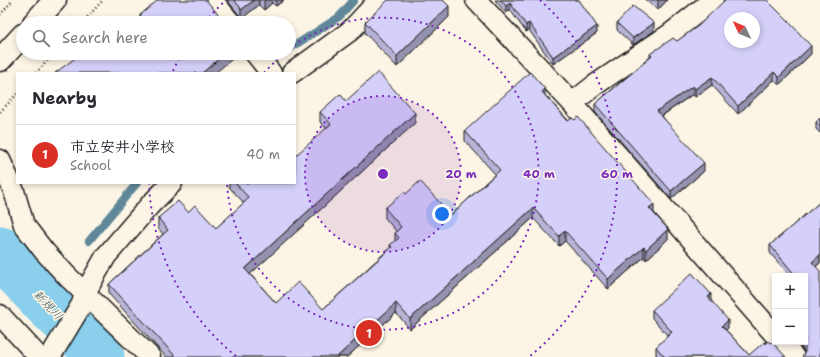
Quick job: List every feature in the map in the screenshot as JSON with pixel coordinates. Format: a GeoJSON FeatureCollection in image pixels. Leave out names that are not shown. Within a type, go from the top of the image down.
{"type":"FeatureCollection","features":[{"type":"Feature","properties":{"kind":"main road"},"geometry":{"type":"LineString","coordinates":[[40,16],[55,0]]}},
{"type":"Feature","properties":{"kind":"main road"},"geometry":{"type":"LineString","coordinates":[[0,60],[16,43]]}},
{"type":"Feature","properties":{"kind":"street"},"geometry":{"type":"LineString","coordinates":[[212,0],[225,16]]}},
{"type":"Feature","properties":{"kind":"street"},"geometry":{"type":"LineString","coordinates":[[293,72],[350,31],[379,0]]}},
{"type":"Feature","properties":{"kind":"street"},"geometry":{"type":"LineString","coordinates":[[476,0],[572,103],[772,332]]}},
{"type":"Feature","properties":{"kind":"street"},"geometry":{"type":"LineString","coordinates":[[572,103],[595,85],[670,34],[713,0]]}},
{"type":"Feature","properties":{"kind":"street"},"geometry":{"type":"LineString","coordinates":[[261,60],[271,72]]}},
{"type":"Feature","properties":{"kind":"street"},"geometry":{"type":"LineString","coordinates":[[0,160],[14,191],[24,225],[44,252],[67,276],[84,298],[150,357]]}},
{"type":"Feature","properties":{"kind":"street"},"geometry":{"type":"LineString","coordinates":[[0,315],[47,356],[84,298],[106,256],[150,205],[171,184]]}},
{"type":"Feature","properties":{"kind":"street"},"geometry":{"type":"LineString","coordinates":[[784,345],[794,357]]}},
{"type":"Feature","properties":{"kind":"path"},"geometry":{"type":"LineString","coordinates":[[0,15],[13,0]]}},
{"type":"Feature","properties":{"kind":"path"},"geometry":{"type":"LineString","coordinates":[[88,16],[103,0]]}},
{"type":"Feature","properties":{"kind":"path"},"geometry":{"type":"LineString","coordinates":[[37,72],[48,60]]}},
{"type":"Feature","properties":{"kind":"path"},"geometry":{"type":"LineString","coordinates":[[0,112],[16,95]]}},
{"type":"Feature","properties":{"kind":"building"},"geometry":{"type":"Polygon","coordinates":[[[158,0],[206,0],[220,16],[141,16],[140,15],[158,0]]]}},
{"type":"Feature","properties":{"kind":"building"},"geometry":{"type":"Polygon","coordinates":[[[234,0],[254,0],[241,10],[234,0]]]}},
{"type":"Feature","properties":{"kind":"building"},"geometry":{"type":"Polygon","coordinates":[[[388,0],[443,0],[449,6],[397,56],[365,22],[388,0]]]}},
{"type":"Feature","properties":{"kind":"building"},"geometry":{"type":"Polygon","coordinates":[[[501,0],[579,0],[597,26],[553,57],[529,23],[526,25],[510,3],[506,6],[501,0]]]}},
{"type":"Feature","properties":{"kind":"building"},"geometry":{"type":"Polygon","coordinates":[[[725,0],[767,0],[811,46],[779,77],[774,72],[738,106],[712,77],[695,89],[693,86],[657,111],[704,163],[671,191],[595,104],[652,56],[650,54],[673,38],[677,41],[698,26],[725,0]]]}},
{"type":"Feature","properties":{"kind":"building"},"geometry":{"type":"Polygon","coordinates":[[[633,6],[654,23],[633,38],[617,23],[633,6]]]}},
{"type":"Feature","properties":{"kind":"building"},"geometry":{"type":"Polygon","coordinates":[[[73,60],[218,60],[203,72],[56,72],[73,60]]]}},
{"type":"Feature","properties":{"kind":"building"},"geometry":{"type":"Polygon","coordinates":[[[378,72],[415,113],[245,269],[276,303],[298,282],[323,309],[392,247],[390,245],[399,238],[395,233],[401,227],[385,208],[404,192],[406,194],[420,181],[451,215],[500,170],[465,131],[530,72],[545,89],[542,92],[568,121],[572,118],[575,120],[578,117],[654,204],[649,208],[668,229],[646,250],[644,247],[608,279],[565,231],[559,236],[533,208],[410,319],[396,303],[338,356],[339,357],[176,357],[109,284],[168,230],[158,218],[178,201],[188,212],[195,205],[216,228],[249,198],[236,184],[296,184],[296,155],[331,124],[320,112],[340,94],[346,101],[378,72]]]}},
{"type":"Feature","properties":{"kind":"building"},"geometry":{"type":"Polygon","coordinates":[[[820,118],[820,126],[816,122],[820,118]]]}},
{"type":"Feature","properties":{"kind":"building"},"geometry":{"type":"Polygon","coordinates":[[[820,202],[820,255],[812,262],[820,271],[820,357],[802,357],[805,352],[804,345],[808,345],[808,273],[793,273],[770,245],[820,202]]]}},
{"type":"Feature","properties":{"kind":"building"},"geometry":{"type":"Polygon","coordinates":[[[692,273],[711,294],[708,297],[728,320],[722,326],[749,355],[764,342],[766,344],[768,341],[770,343],[772,342],[772,345],[775,345],[786,357],[665,357],[656,347],[672,332],[652,310],[692,273]]]}},
{"type":"Feature","properties":{"kind":"waterway"},"geometry":{"type":"LineString","coordinates":[[296,45],[339,17],[354,0]]}},
{"type":"Feature","properties":{"kind":"waterway"},"geometry":{"type":"LineString","coordinates":[[89,241],[136,184]]}},
{"type":"Feature","properties":{"kind":"waterway","name":"新規川"},"geometry":{"type":"LineString","coordinates":[[0,249],[17,273],[45,303],[101,357]]}},
{"type":"Feature","properties":{"kind":"place","name":"市立安井小学校"},"geometry":{"type":"Point","coordinates":[369,333]}}]}
